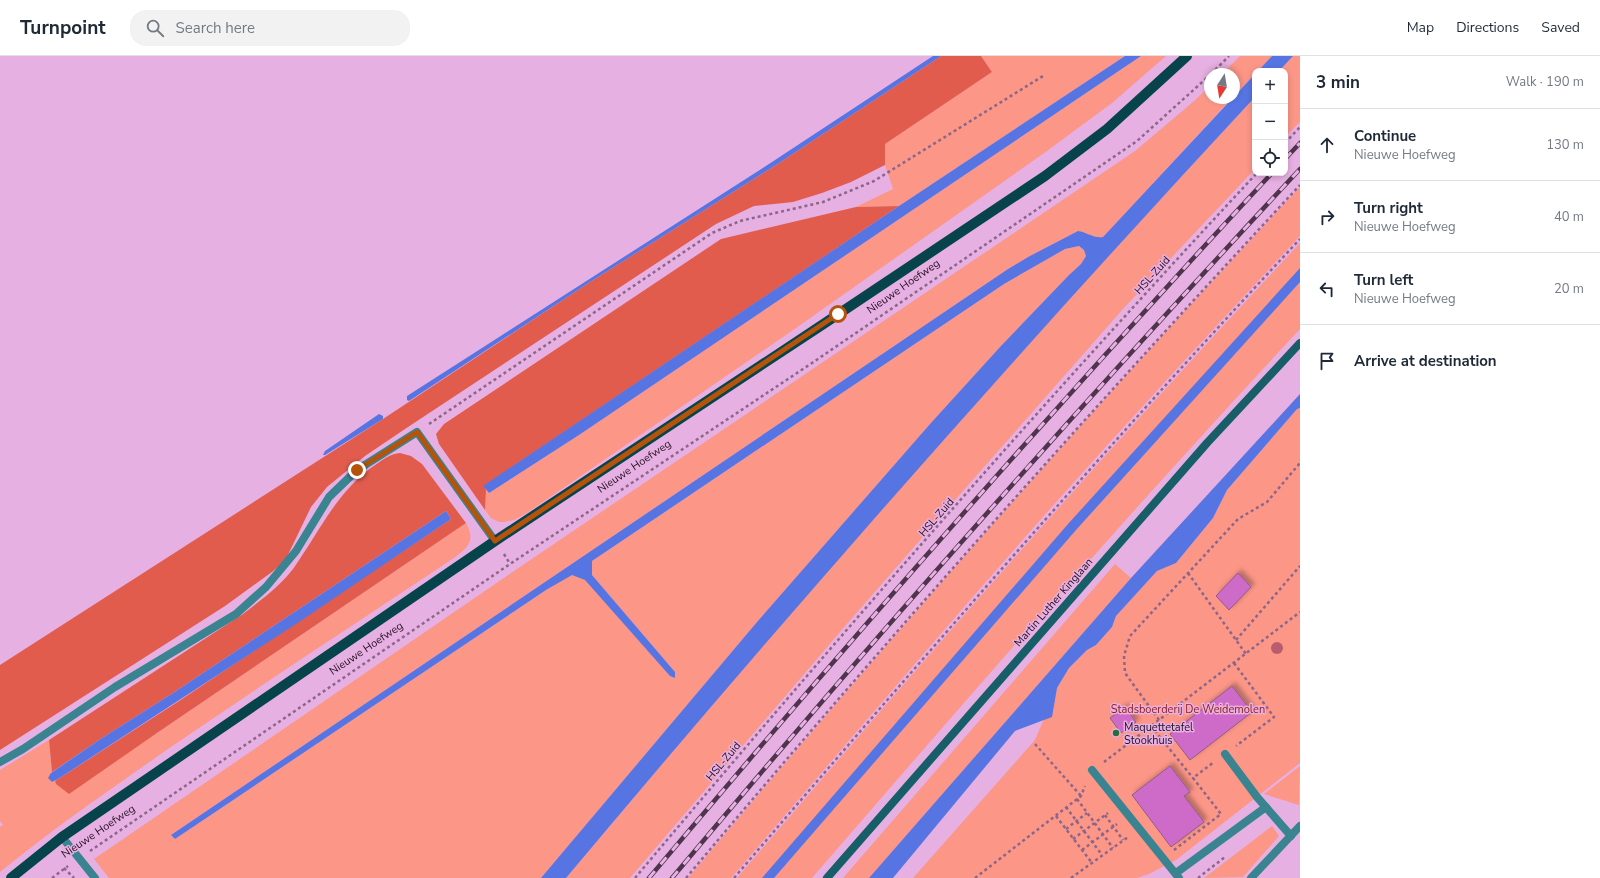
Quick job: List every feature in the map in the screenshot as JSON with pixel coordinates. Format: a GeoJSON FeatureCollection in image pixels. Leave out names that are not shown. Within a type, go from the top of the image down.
{"type":"FeatureCollection","features":[{"type":"Feature","properties":{"kind":"main road","name":"Nieuwe Hoefweg"},"geometry":{"type":"LineString","coordinates":[[11,878],[62,837],[495,541],[1045,176],[1107,129],[1187,56]]}},
{"type":"Feature","properties":{"kind":"street","name":"Martin Luther Kinglaan"},"geometry":{"type":"LineString","coordinates":[[827,878],[1206,443],[1300,343]]}},
{"type":"Feature","properties":{"kind":"street"},"geometry":{"type":"LineString","coordinates":[[0,762],[23,749],[115,687],[236,614],[266,587],[296,551],[329,497],[357,470],[417,432],[495,541]]}},
{"type":"Feature","properties":{"kind":"street"},"geometry":{"type":"LineString","coordinates":[[1225,754],[1266,807],[1291,836]]}},
{"type":"Feature","properties":{"kind":"street"},"geometry":{"type":"LineString","coordinates":[[1092,770],[1178,876],[1266,807]]}},
{"type":"Feature","properties":{"kind":"street"},"geometry":{"type":"LineString","coordinates":[[1252,878],[1300,826]]}},
{"type":"Feature","properties":{"kind":"street"},"geometry":{"type":"LineString","coordinates":[[62,837],[95,878]]}},
{"type":"Feature","properties":{"kind":"path","name":"Nieuwe Hoefweg"},"geometry":{"type":"LineString","coordinates":[[1218,68],[1229,56]]}},
{"type":"Feature","properties":{"kind":"path"},"geometry":{"type":"LineString","coordinates":[[417,432],[712,233],[740,221],[823,202],[874,181],[1043,76]]}},
{"type":"Feature","properties":{"kind":"path","name":"Nieuwe Hoefweg"},"geometry":{"type":"LineString","coordinates":[[52,878],[64,868],[510,564],[812,364],[1136,141],[1204,81]]}},
{"type":"Feature","properties":{"kind":"path"},"geometry":{"type":"LineString","coordinates":[[1288,140],[1300,127]]}},
{"type":"Feature","properties":{"kind":"path","name":"HSL-Zuid"},"geometry":{"type":"LineString","coordinates":[[635,878],[814,667],[929,536],[1079,368],[1254,176]]}},
{"type":"Feature","properties":{"kind":"path"},"geometry":{"type":"LineString","coordinates":[[686,878],[826,714],[1018,494],[1166,330],[1300,185]]}},
{"type":"Feature","properties":{"kind":"path"},"geometry":{"type":"LineString","coordinates":[[734,878],[1053,510],[1198,349],[1300,239]]}},
{"type":"Feature","properties":{"kind":"path"},"geometry":{"type":"LineString","coordinates":[[1159,720],[1125,673],[1124,656],[1130,636],[1238,519],[1267,502],[1300,463]]}},
{"type":"Feature","properties":{"kind":"path"},"geometry":{"type":"LineString","coordinates":[[1236,640],[1300,566]]}},
{"type":"Feature","properties":{"kind":"path"},"geometry":{"type":"LineString","coordinates":[[1188,574],[1246,654]]}},
{"type":"Feature","properties":{"kind":"path"},"geometry":{"type":"LineString","coordinates":[[975,878],[1081,796],[1092,770],[1300,612]]}},
{"type":"Feature","properties":{"kind":"path"},"geometry":{"type":"LineString","coordinates":[[1151,726],[1193,778]]}},
{"type":"Feature","properties":{"kind":"path"},"geometry":{"type":"LineString","coordinates":[[1035,744],[1081,796]]}},
{"type":"Feature","properties":{"kind":"path"},"geometry":{"type":"LineString","coordinates":[[1077,799],[1113,848]]}},
{"type":"Feature","properties":{"kind":"path"},"geometry":{"type":"LineString","coordinates":[[1074,839],[1120,804]]}},
{"type":"Feature","properties":{"kind":"path"},"geometry":{"type":"LineString","coordinates":[[1066,807],[1102,855]]}},
{"type":"Feature","properties":{"kind":"path"},"geometry":{"type":"LineString","coordinates":[[1066,829],[1087,813]]}},
{"type":"Feature","properties":{"kind":"path"},"geometry":{"type":"LineString","coordinates":[[1105,815],[1123,840]]}},
{"type":"Feature","properties":{"kind":"path"},"geometry":{"type":"LineString","coordinates":[[1082,850],[1128,815]]}},
{"type":"Feature","properties":{"kind":"path"},"geometry":{"type":"LineString","coordinates":[[1056,816],[1092,863]]}},
{"type":"Feature","properties":{"kind":"path"},"geometry":{"type":"LineString","coordinates":[[1071,878],[1139,828]]}},
{"type":"Feature","properties":{"kind":"path"},"geometry":{"type":"LineString","coordinates":[[64,868],[74,878]]}},
{"type":"Feature","properties":{"kind":"green space"},"geometry":{"type":"Polygon","coordinates":[[[981,56],[1125,56],[899,206],[856,207],[893,189],[885,165],[885,144],[992,72],[981,56]]]}},
{"type":"Feature","properties":{"kind":"green space"},"geometry":{"type":"Polygon","coordinates":[[[1141,56],[1166,56],[1112,103],[1047,151],[796,328],[527,513],[514,520],[499,522],[491,518],[485,510],[486,490],[489,493],[579,435],[1141,56]]]}},
{"type":"Feature","properties":{"kind":"green space"},"geometry":{"type":"Polygon","coordinates":[[[1240,56],[1272,56],[1261,68],[1252,68],[1252,77],[1240,90],[1240,68],[1228,68],[1240,56]]]}},
{"type":"Feature","properties":{"kind":"green space"},"geometry":{"type":"Polygon","coordinates":[[[1293,56],[1300,56],[1300,122],[1288,134],[1288,68],[1282,68],[1293,56]]]}},
{"type":"Feature","properties":{"kind":"green space"},"geometry":{"type":"Polygon","coordinates":[[[1204,92],[1204,104],[1226,104],[1103,237],[1098,238],[1078,231],[1008,269],[171,835],[175,839],[572,574],[585,579],[611,608],[675,672],[592,575],[592,561],[1004,284],[1065,249],[1079,246],[1084,250],[1086,256],[1081,264],[1000,347],[930,424],[757,622],[541,878],[109,878],[94,859],[514,571],[1135,151],[1204,92]]]}},
{"type":"Feature","properties":{"kind":"green space"},"geometry":{"type":"Polygon","coordinates":[[[1252,100],[1252,172],[1123,309],[846,625],[630,878],[566,878],[811,590],[1126,236],[1252,100]]]}},
{"type":"Feature","properties":{"kind":"green space"},"geometry":{"type":"Polygon","coordinates":[[[1300,187],[1300,236],[1050,509],[731,878],[688,878],[913,615],[1066,442],[1300,187]]]}},
{"type":"Feature","properties":{"kind":"green space"},"geometry":{"type":"Polygon","coordinates":[[[1300,243],[1300,329],[1114,533],[812,878],[737,878],[1015,557],[1156,399],[1300,243]]]}},
{"type":"Feature","properties":{"kind":"green space","name":"Stadsboerderij De Weidemolen"},"geometry":{"type":"Polygon","coordinates":[[[1300,408],[1300,763],[1176,860],[1149,874],[1137,878],[913,878],[1035,740],[1057,688],[1069,668],[1087,650],[1096,645],[1112,627],[1116,616],[1157,571],[1176,563],[1213,518],[1227,490],[1297,409],[1300,408]]]}},
{"type":"Feature","properties":{"kind":"green space"},"geometry":{"type":"Polygon","coordinates":[[[466,523],[470,535],[469,543],[467,547],[454,558],[168,749],[62,824],[0,872],[0,827],[3,825],[0,821],[0,770],[49,740],[52,782],[55,781],[56,784],[154,735],[466,523]]]}},
{"type":"Feature","properties":{"kind":"green space"},"geometry":{"type":"Polygon","coordinates":[[[1115,564],[1131,578],[869,878],[843,878],[1115,564]]]}},
{"type":"Feature","properties":{"kind":"green space"},"geometry":{"type":"Polygon","coordinates":[[[1300,766],[1299,805],[1264,794],[1300,766]]]}},
{"type":"Feature","properties":{"kind":"green space"},"geometry":{"type":"Polygon","coordinates":[[[1272,826],[1279,836],[1243,877],[1204,878],[1272,826]]]}},
{"type":"Feature","properties":{"kind":"shaded area"},"geometry":{"type":"Polygon","coordinates":[[[941,56],[981,56],[992,72],[885,144],[885,165],[851,182],[822,193],[793,202],[754,206],[716,224],[405,429],[365,456],[327,487],[311,507],[285,561],[272,572],[225,606],[0,750],[0,665],[383,419],[590,282],[776,165],[941,56]]]}},
{"type":"Feature","properties":{"kind":"shaded area"},"geometry":{"type":"Polygon","coordinates":[[[899,206],[484,486],[486,490],[485,510],[439,444],[436,434],[444,424],[721,239],[856,207],[899,206]]]}},
{"type":"Feature","properties":{"kind":"shaded area"},"geometry":{"type":"Polygon","coordinates":[[[400,453],[411,456],[422,464],[466,523],[69,794],[56,784],[55,781],[182,699],[451,519],[446,511],[52,772],[49,740],[243,614],[263,598],[282,582],[293,569],[330,512],[351,486],[383,459],[400,453]]]}},
{"type":"Feature","properties":{"kind":"water"},"geometry":{"type":"Polygon","coordinates":[[[933,56],[941,56],[776,165],[590,282],[409,401],[407,400],[407,396],[772,162],[933,56]]]}},
{"type":"Feature","properties":{"kind":"water"},"geometry":{"type":"Polygon","coordinates":[[[1125,56],[1141,56],[579,435],[489,493],[483,486],[899,206],[1125,56]]]}},
{"type":"Feature","properties":{"kind":"water"},"geometry":{"type":"Polygon","coordinates":[[[1272,56],[1293,56],[1282,68],[1261,68],[1272,56]]]}},
{"type":"Feature","properties":{"kind":"water"},"geometry":{"type":"Polygon","coordinates":[[[1252,77],[1252,100],[1079,289],[906,483],[735,679],[566,878],[541,878],[757,622],[930,424],[1000,347],[1081,264],[1086,256],[1084,250],[1079,246],[1065,249],[1004,284],[592,561],[592,575],[675,672],[675,678],[670,676],[585,580],[572,575],[546,590],[175,839],[171,835],[1008,269],[1078,231],[1097,237],[1103,237],[1227,104],[1240,104],[1240,90],[1252,77]]]}},
{"type":"Feature","properties":{"kind":"water"},"geometry":{"type":"Polygon","coordinates":[[[1300,268],[1300,282],[1076,530],[774,878],[762,878],[1068,524],[1300,268]]]}},
{"type":"Feature","properties":{"kind":"water"},"geometry":{"type":"Polygon","coordinates":[[[1300,394],[1300,408],[1297,409],[1227,490],[1213,518],[1176,563],[1157,571],[1116,616],[1112,627],[1096,645],[1087,650],[1069,668],[1057,688],[1052,717],[1015,731],[893,878],[869,878],[1131,578],[1300,394]]]}},
{"type":"Feature","properties":{"kind":"water"},"geometry":{"type":"Polygon","coordinates":[[[379,414],[383,416],[383,419],[323,455],[325,451],[379,414]]]}},
{"type":"Feature","properties":{"kind":"water"},"geometry":{"type":"Polygon","coordinates":[[[446,511],[451,519],[299,622],[58,779],[52,782],[48,778],[51,773],[99,740],[173,693],[446,511]]]}},
{"type":"Feature","properties":{"kind":"building"},"geometry":{"type":"Polygon","coordinates":[[[1238,573],[1251,587],[1229,610],[1216,596],[1238,573]]]}},
{"type":"Feature","properties":{"kind":"building"},"geometry":{"type":"Polygon","coordinates":[[[1232,686],[1252,712],[1190,760],[1170,734],[1232,686]]]}},
{"type":"Feature","properties":{"kind":"building"},"geometry":{"type":"Polygon","coordinates":[[[1125,707],[1136,722],[1121,733],[1110,718],[1125,707]]]}},
{"type":"Feature","properties":{"kind":"building"},"geometry":{"type":"Polygon","coordinates":[[[1170,766],[1190,792],[1184,796],[1204,822],[1171,847],[1132,795],[1170,766]]]}},
{"type":"Feature","properties":{"kind":"railway"},"geometry":{"type":"LineString","coordinates":[[1288,156],[1300,143]]}},
{"type":"Feature","properties":{"kind":"railway"},"geometry":{"type":"LineString","coordinates":[[672,878],[903,608],[1060,431],[1300,169]]}},
{"type":"Feature","properties":{"kind":"railway"},"geometry":{"type":"LineString","coordinates":[[649,878],[878,610],[1113,346],[1269,176]]}},
{"type":"Feature","properties":{"kind":"place","name":"Maquettetafel Stookhuis"},"geometry":{"type":"Point","coordinates":[1116,733]}},
{"type":"Feature","properties":{"kind":"route"},"geometry":{"type":"LineString","coordinates":[[357,470],[417,432],[495,541],[838,314]]}}]}
